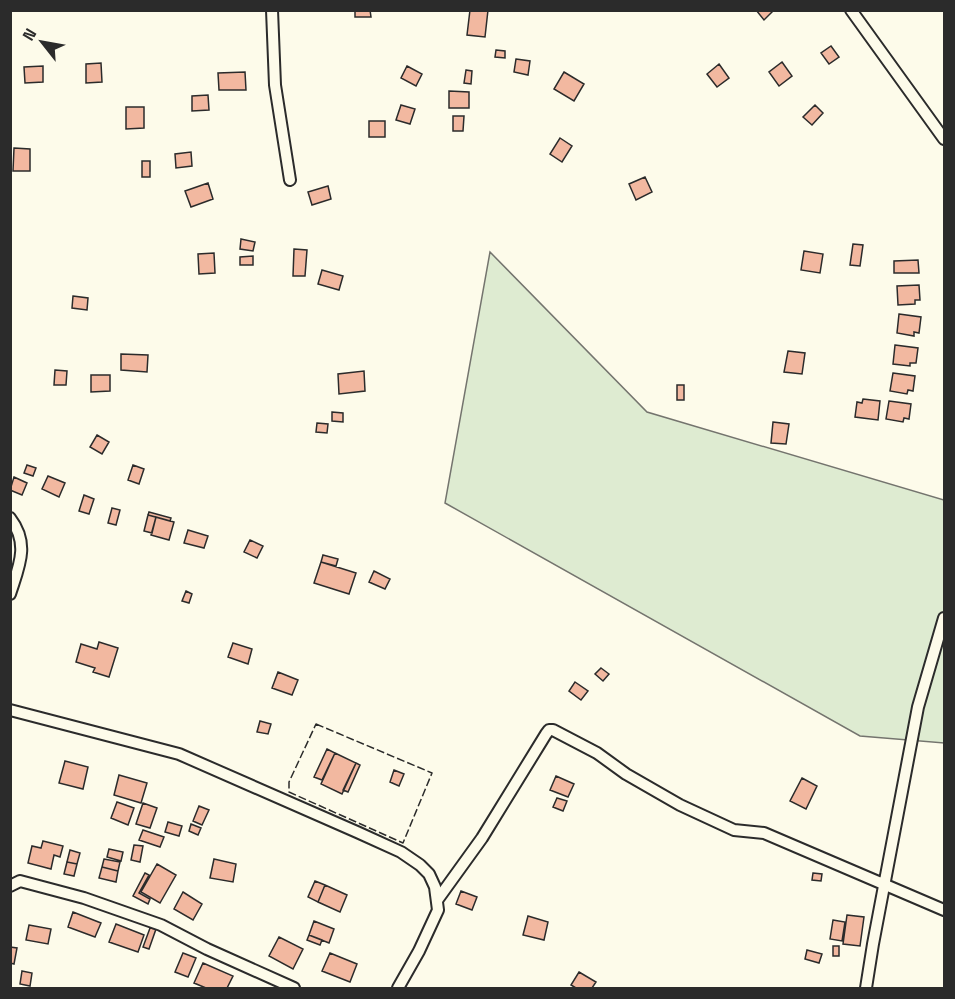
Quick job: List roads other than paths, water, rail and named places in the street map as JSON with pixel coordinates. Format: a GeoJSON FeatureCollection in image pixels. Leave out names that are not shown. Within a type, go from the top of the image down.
{"type":"FeatureCollection","features":[{"type":"Feature","properties":{"kind":"street"},"geometry":{"type":"LineString","coordinates":[[272,10],[275,86],[290,180]]}},
{"type":"Feature","properties":{"kind":"street"},"geometry":{"type":"LineString","coordinates":[[851,10],[945,140]]}},
{"type":"Feature","properties":{"kind":"street"},"geometry":{"type":"LineString","coordinates":[[10,518],[19,531],[22,548],[21,560],[10,594]]}},
{"type":"Feature","properties":{"kind":"street"},"geometry":{"type":"LineString","coordinates":[[866,988],[918,707],[945,618]]}},
{"type":"Feature","properties":{"kind":"street"},"geometry":{"type":"LineString","coordinates":[[10,710],[179,754],[401,852],[420,865],[429,874],[438,899],[438,910],[432,926],[398,988]]}},
{"type":"Feature","properties":{"kind":"street"},"geometry":{"type":"LineString","coordinates":[[438,899],[482,838],[546,734],[549,730],[553,730],[597,753],[626,774],[680,805],[725,826],[739,831],[764,833],[945,910]]}},
{"type":"Feature","properties":{"kind":"street"},"geometry":{"type":"LineString","coordinates":[[10,886],[20,881],[48,887],[161,925],[207,949],[294,988]]}}]}
